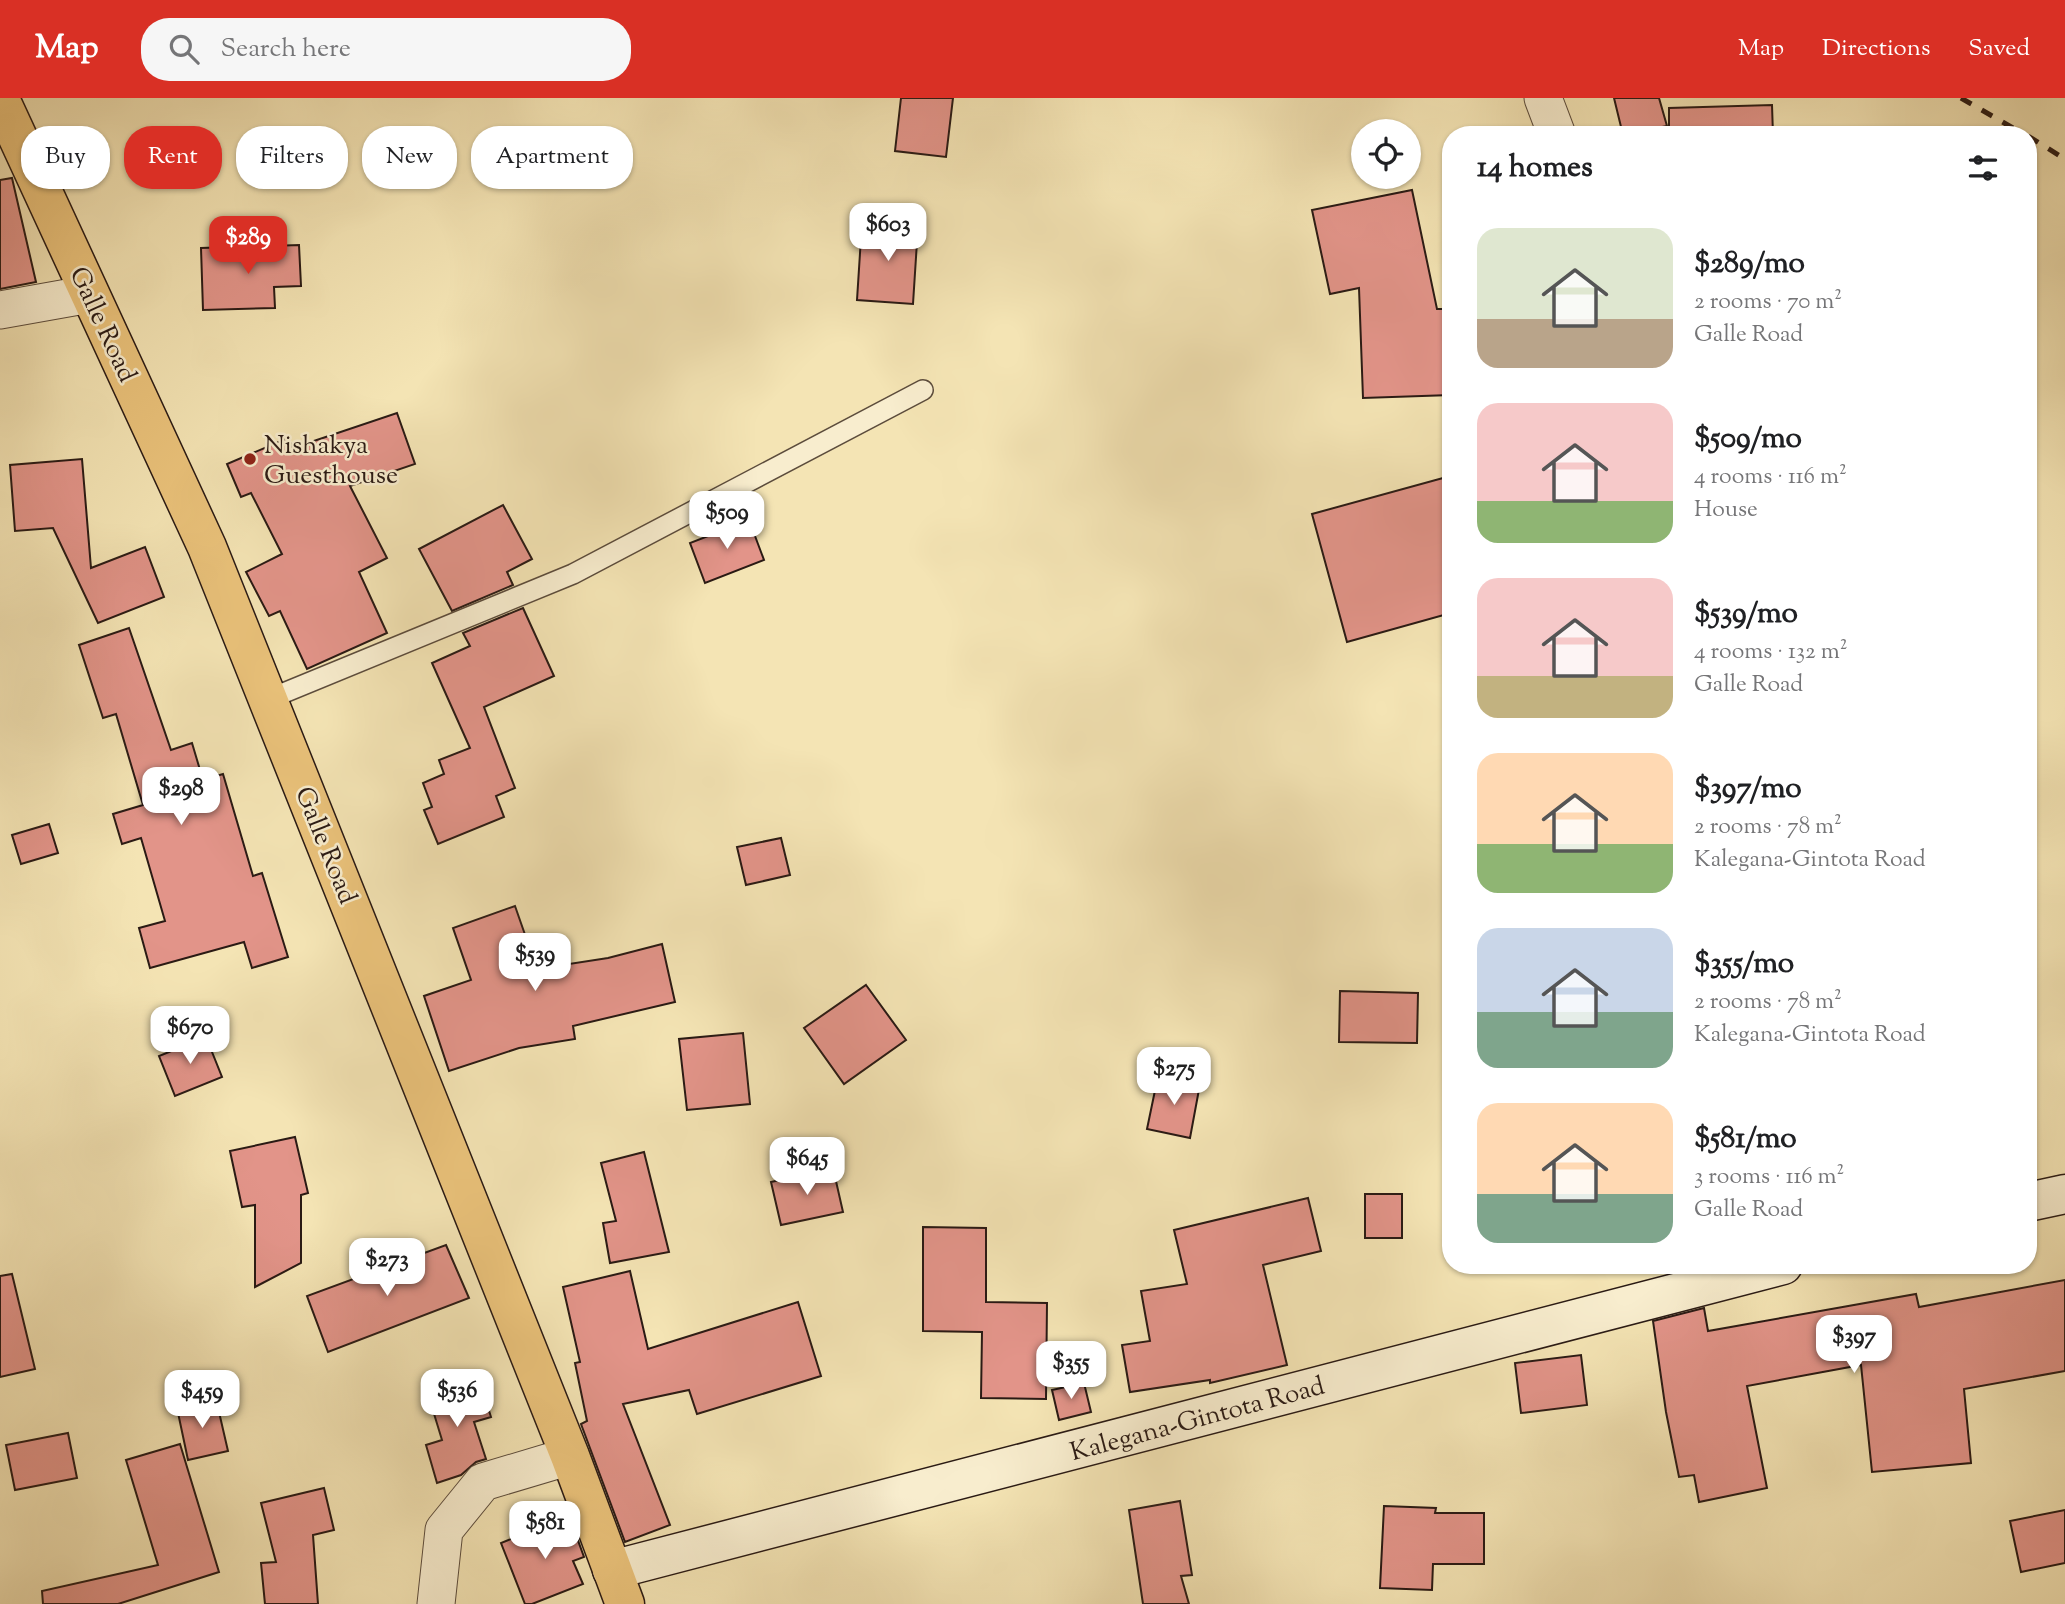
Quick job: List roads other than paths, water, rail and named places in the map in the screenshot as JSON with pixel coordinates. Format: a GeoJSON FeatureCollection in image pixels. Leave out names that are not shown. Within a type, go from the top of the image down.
{"type":"FeatureCollection","features":[{"type":"Feature","properties":{"kind":"highway","name":"Galle Road"},"geometry":{"type":"LineString","coordinates":[[0,99],[207,547],[570,1455],[618,1587]]}},
{"type":"Feature","properties":{"kind":"main road"},"geometry":{"type":"LineString","coordinates":[[2037,1200],[2065,1194]]}},
{"type":"Feature","properties":{"kind":"main road","name":"Kalegana-Gintota Road"},"geometry":{"type":"LineString","coordinates":[[618,1587],[1750,1274]]}},
{"type":"Feature","properties":{"kind":"street"},"geometry":{"type":"LineString","coordinates":[[1543,98],[1554,126]]}},
{"type":"Feature","properties":{"kind":"street"},"geometry":{"type":"LineString","coordinates":[[0,310],[90,294]]}},
{"type":"Feature","properties":{"kind":"street"},"geometry":{"type":"LineString","coordinates":[[436,1604],[444,1530],[483,1482],[570,1455]]}},
{"type":"Feature","properties":{"kind":"lane"},"geometry":{"type":"LineString","coordinates":[[269,699],[573,574],[923,390]]}},
{"type":"Feature","properties":{"kind":"railway"},"geometry":{"type":"LineString","coordinates":[[1961,98],[2009,126]]}},
{"type":"Feature","properties":{"kind":"railway"},"geometry":{"type":"LineString","coordinates":[[2037,142],[2065,159]]}},
{"type":"Feature","properties":{"kind":"place","name":"Nishakya Guesthouse"},"geometry":{"type":"Point","coordinates":[250,459]}}]}
